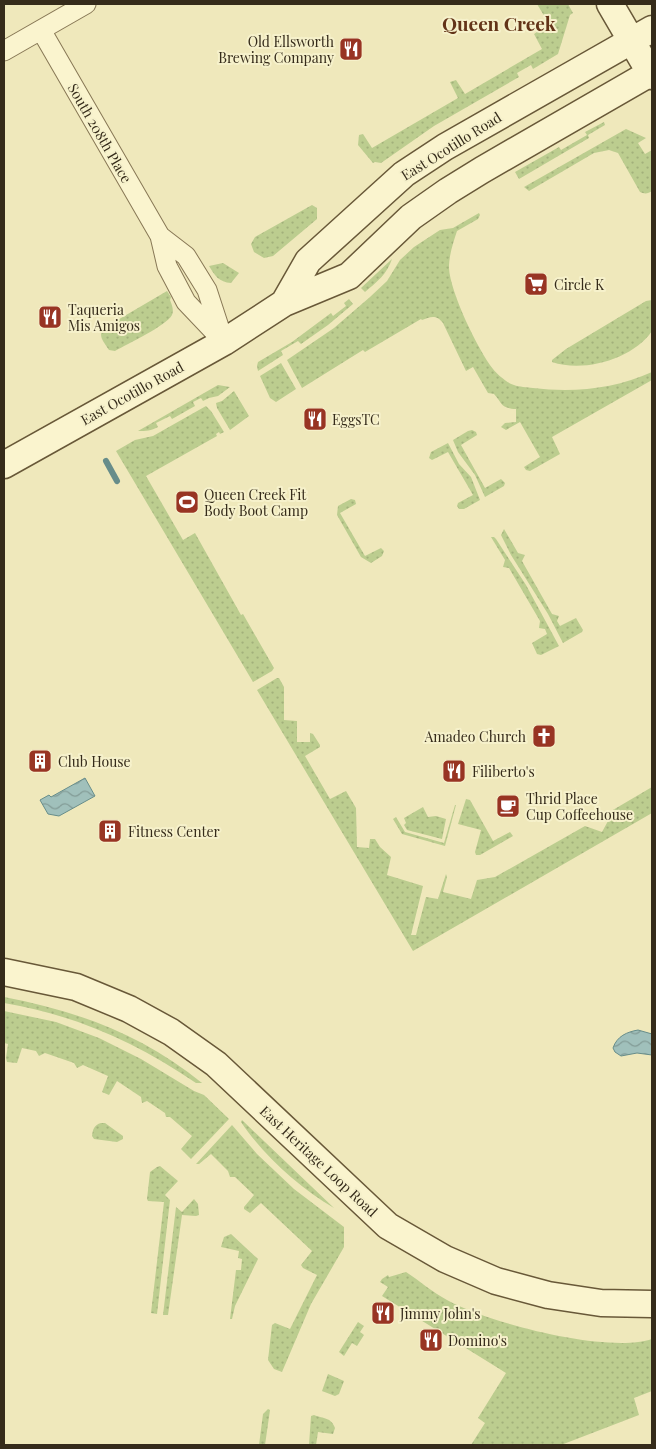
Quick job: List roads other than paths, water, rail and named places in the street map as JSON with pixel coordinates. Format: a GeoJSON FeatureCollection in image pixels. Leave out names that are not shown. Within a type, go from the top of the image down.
{"type":"FeatureCollection","features":[{"type":"Feature","properties":{"kind":"main road"},"geometry":{"type":"LineString","coordinates":[[610,4],[642,35],[652,73]]}},
{"type":"Feature","properties":{"kind":"main road","name":"East Ocotillo Road"},"geometry":{"type":"LineString","coordinates":[[284,303],[308,261],[404,174],[445,147],[642,35]]}},
{"type":"Feature","properties":{"kind":"main road","name":"East Ocotillo Road"},"geometry":{"type":"LineString","coordinates":[[4,465],[224,342],[284,303],[349,276],[412,217],[448,191],[652,73]]}},
{"type":"Feature","properties":{"kind":"main road","name":"East Heritage Loop Road"},"geometry":{"type":"LineString","coordinates":[[4,972],[76,987],[129,1009],[171,1032],[216,1064],[388,1226],[445,1259],[496,1280],[548,1295],[601,1303],[652,1304]]}},
{"type":"Feature","properties":{"kind":"street"},"geometry":{"type":"LineString","coordinates":[[4,51],[86,4]]}},
{"type":"Feature","properties":{"kind":"street","name":"South 208th Place"},"geometry":{"type":"LineString","coordinates":[[41,30],[160,236],[186,256],[201,281],[206,290],[224,342]]}},
{"type":"Feature","properties":{"kind":"water"},"geometry":{"type":"Polygon","coordinates":[[[85,778],[95,796],[59,816],[48,814],[40,800],[49,795],[51,797],[85,778]]]}},
{"type":"Feature","properties":{"kind":"water"},"geometry":{"type":"Polygon","coordinates":[[[638,1030],[652,1034],[652,1055],[637,1053],[621,1056],[615,1052],[613,1048],[620,1038],[626,1033],[638,1030]]]}},
{"type":"Feature","properties":{"kind":"waterway"},"geometry":{"type":"LineString","coordinates":[[106,461],[117,481]]}},
{"type":"Feature","properties":{"kind":"place","name":"Old Ellsworth Brewing Company"},"geometry":{"type":"Point","coordinates":[351,49]}},
{"type":"Feature","properties":{"kind":"place","name":"Circle K"},"geometry":{"type":"Point","coordinates":[536,284]}},
{"type":"Feature","properties":{"kind":"place","name":"Taqueria Mis Amigos"},"geometry":{"type":"Point","coordinates":[50,317]}},
{"type":"Feature","properties":{"kind":"place","name":"EggsTC"},"geometry":{"type":"Point","coordinates":[315,419]}},
{"type":"Feature","properties":{"kind":"place","name":"Queen Creek Fit Body Boot Camp"},"geometry":{"type":"Point","coordinates":[187,502]}},
{"type":"Feature","properties":{"kind":"place","name":"Amadeo Church"},"geometry":{"type":"Point","coordinates":[544,736]}},
{"type":"Feature","properties":{"kind":"place","name":"Club House"},"geometry":{"type":"Point","coordinates":[40,761]}},
{"type":"Feature","properties":{"kind":"place","name":"Filiberto's"},"geometry":{"type":"Point","coordinates":[454,771]}},
{"type":"Feature","properties":{"kind":"place","name":"Thrid Place Cup Coffeehouse"},"geometry":{"type":"Point","coordinates":[508,806]}},
{"type":"Feature","properties":{"kind":"place","name":"Fitness Center"},"geometry":{"type":"Point","coordinates":[110,831]}},
{"type":"Feature","properties":{"kind":"place","name":"Jimmy John's"},"geometry":{"type":"Point","coordinates":[383,1313]}},
{"type":"Feature","properties":{"kind":"place","name":"Domino's"},"geometry":{"type":"Point","coordinates":[431,1340]}},
{"type":"Feature","properties":{"kind":"district","name":"Queen Creek"},"geometry":{"type":"Point","coordinates":[499,23]}}]}
